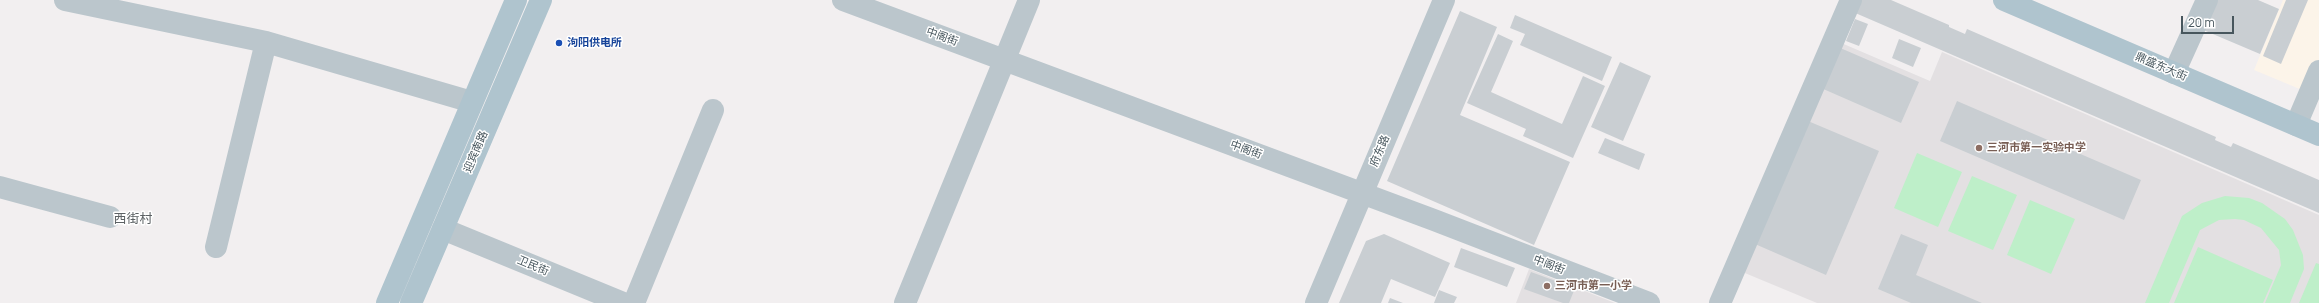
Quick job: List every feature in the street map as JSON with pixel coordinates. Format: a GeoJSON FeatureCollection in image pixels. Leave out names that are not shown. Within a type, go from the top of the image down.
{"type":"FeatureCollection","features":[{"type":"Feature","properties":{"kind":"main road","name":"迎宾南路"},"geometry":{"type":"LineString","coordinates":[[387,303],[516,0]]}},
{"type":"Feature","properties":{"kind":"main road","name":"迎宾南路"},"geometry":{"type":"LineString","coordinates":[[411,303],[541,0]]}},
{"type":"Feature","properties":{"kind":"main road","name":"鼎盛东大街"},"geometry":{"type":"LineString","coordinates":[[2004,0],[2319,135]]}},
{"type":"Feature","properties":{"kind":"street"},"geometry":{"type":"LineString","coordinates":[[65,0],[117,5],[266,42],[472,102]]}},
{"type":"Feature","properties":{"kind":"street","name":"中阁街"},"geometry":{"type":"LineString","coordinates":[[843,0],[1362,193],[1649,303]]}},
{"type":"Feature","properties":{"kind":"street"},"geometry":{"type":"LineString","coordinates":[[905,303],[1029,0]]}},
{"type":"Feature","properties":{"kind":"street","name":"府东路"},"geometry":{"type":"LineString","coordinates":[[1316,303],[1444,0]]}},
{"type":"Feature","properties":{"kind":"street"},"geometry":{"type":"LineString","coordinates":[[1720,303],[1851,0]]}},
{"type":"Feature","properties":{"kind":"street"},"geometry":{"type":"LineString","coordinates":[[2174,73],[2207,0]]}},
{"type":"Feature","properties":{"kind":"street"},"geometry":{"type":"LineString","coordinates":[[216,247],[266,42]]}},
{"type":"Feature","properties":{"kind":"street"},"geometry":{"type":"LineString","coordinates":[[2296,125],[2319,71]]}},
{"type":"Feature","properties":{"kind":"street"},"geometry":{"type":"LineString","coordinates":[[634,303],[713,110]]}},
{"type":"Feature","properties":{"kind":"street"},"geometry":{"type":"LineString","coordinates":[[0,187],[110,217]]}},
{"type":"Feature","properties":{"kind":"street","name":"卫民街"},"geometry":{"type":"LineString","coordinates":[[443,229],[623,303]]}},
{"type":"Feature","properties":{"kind":"shaded area"},"geometry":{"type":"Polygon","coordinates":[[[2283,0],[2319,0],[2319,97],[2254,70],[2283,0]]]}},
{"type":"Feature","properties":{"kind":"shaded area","name":"三河市第一实验中学"},"geometry":{"type":"Polygon","coordinates":[[[1839,42],[1930,81],[1942,52],[2319,215],[2319,303],[1817,303],[1740,271],[1839,42]]]}},
{"type":"Feature","properties":{"kind":"shaded area","name":"三河市第一小学"},"geometry":{"type":"Polygon","coordinates":[[[1529,269],[1615,303],[1516,303],[1529,269]]]}},
{"type":"Feature","properties":{"kind":"green space"},"geometry":{"type":"Polygon","coordinates":[[[1917,153],[1962,172],[1938,227],[1894,208],[1917,153]]]}},
{"type":"Feature","properties":{"kind":"green space"},"geometry":{"type":"Polygon","coordinates":[[[1972,176],[2017,195],[1993,250],[1948,231],[1972,176]]]}},
{"type":"Feature","properties":{"kind":"green space"},"geometry":{"type":"Polygon","coordinates":[[[2225,196],[2249,198],[2262,203],[2285,219],[2293,230],[2303,255],[2304,269],[2290,303],[2265,303],[2281,265],[2279,250],[2261,228],[2244,220],[2235,219],[2219,220],[2200,230],[2169,303],[2145,303],[2182,216],[2202,203],[2225,196]]]}},
{"type":"Feature","properties":{"kind":"green space"},"geometry":{"type":"Polygon","coordinates":[[[2030,200],[2075,219],[2051,274],[2007,255],[2030,200]]]}},
{"type":"Feature","properties":{"kind":"green space"},"geometry":{"type":"Polygon","coordinates":[[[2198,247],[2273,280],[2263,303],[2174,303],[2198,247]]]}},
{"type":"Feature","properties":{"kind":"green space"},"geometry":{"type":"Polygon","coordinates":[[[2316,263],[2319,264],[2319,303],[2299,303],[2316,263]]]}},
{"type":"Feature","properties":{"kind":"building"},"geometry":{"type":"Polygon","coordinates":[[[1858,0],[1891,0],[1949,25],[1949,27],[1965,34],[1967,29],[2216,137],[2215,140],[2231,147],[2233,143],[2319,180],[2319,213],[1853,12],[1858,0]]]}},
{"type":"Feature","properties":{"kind":"building"},"geometry":{"type":"Polygon","coordinates":[[[2214,0],[2258,0],[2279,9],[2260,54],[2201,29],[2214,0]]]}},
{"type":"Feature","properties":{"kind":"building"},"geometry":{"type":"Polygon","coordinates":[[[2286,0],[2308,0],[2281,64],[2263,56],[2286,0]]]}},
{"type":"Feature","properties":{"kind":"building"},"geometry":{"type":"Polygon","coordinates":[[[1460,11],[1497,27],[1460,115],[1570,162],[1534,245],[1387,181],[1460,11]]]}},
{"type":"Feature","properties":{"kind":"building"},"geometry":{"type":"Polygon","coordinates":[[[1515,15],[1612,57],[1602,81],[1520,45],[1525,34],[1510,28],[1515,15]]]}},
{"type":"Feature","properties":{"kind":"building"},"geometry":{"type":"Polygon","coordinates":[[[1855,19],[1868,24],[1859,46],[1846,41],[1855,19]]]}},
{"type":"Feature","properties":{"kind":"building"},"geometry":{"type":"Polygon","coordinates":[[[1498,34],[1513,41],[1491,92],[1562,124],[1583,76],[1605,86],[1573,158],[1523,136],[1526,129],[1467,103],[1498,34]]]}},
{"type":"Feature","properties":{"kind":"building"},"geometry":{"type":"Polygon","coordinates":[[[1899,39],[1921,48],[1913,67],[1892,58],[1899,39]]]}},
{"type":"Feature","properties":{"kind":"building"},"geometry":{"type":"Polygon","coordinates":[[[1838,47],[1919,82],[1901,123],[1821,88],[1838,47]]]}},
{"type":"Feature","properties":{"kind":"building"},"geometry":{"type":"Polygon","coordinates":[[[1620,62],[1651,76],[1623,141],[1591,127],[1620,62]]]}},
{"type":"Feature","properties":{"kind":"building"},"geometry":{"type":"Polygon","coordinates":[[[1957,101],[2141,180],[2124,220],[1940,141],[1957,101]]]}},
{"type":"Feature","properties":{"kind":"building"},"geometry":{"type":"Polygon","coordinates":[[[1808,121],[1879,151],[1826,275],[1755,244],[1808,121]]]}},
{"type":"Feature","properties":{"kind":"building"},"geometry":{"type":"Polygon","coordinates":[[[1605,138],[1645,154],[1639,170],[1598,153],[1605,138]]]}},
{"type":"Feature","properties":{"kind":"building"},"geometry":{"type":"Polygon","coordinates":[[[1384,234],[1450,263],[1435,297],[1391,279],[1381,303],[1339,303],[1366,241],[1384,234]]]}},
{"type":"Feature","properties":{"kind":"building"},"geometry":{"type":"Polygon","coordinates":[[[1901,234],[1928,245],[1916,275],[1982,303],[1911,303],[1878,289],[1901,234]]]}},
{"type":"Feature","properties":{"kind":"building"},"geometry":{"type":"Polygon","coordinates":[[[1461,248],[1515,268],[1507,287],[1454,267],[1461,248]]]}},
{"type":"Feature","properties":{"kind":"building"},"geometry":{"type":"Polygon","coordinates":[[[1531,272],[1575,288],[1569,303],[1563,303],[1524,289],[1531,272]]]}},
{"type":"Feature","properties":{"kind":"building"},"geometry":{"type":"Polygon","coordinates":[[[1439,290],[1457,297],[1454,303],[1434,303],[1439,290]]]}},
{"type":"Feature","properties":{"kind":"building"},"geometry":{"type":"Polygon","coordinates":[[[1390,298],[1403,303],[1388,303],[1390,298]]]}},
{"type":"Feature","properties":{"kind":"place","name":"泃阳供电所"},"geometry":{"type":"Point","coordinates":[559,43]}},
{"type":"Feature","properties":{"kind":"place","name":"三河市第一实验中学"},"geometry":{"type":"Point","coordinates":[1979,148]}},
{"type":"Feature","properties":{"kind":"place","name":"三河市第一小学"},"geometry":{"type":"Point","coordinates":[1547,286]}},
{"type":"Feature","properties":{"kind":"district","name":"西街村"},"geometry":{"type":"Point","coordinates":[133,219]}}]}
